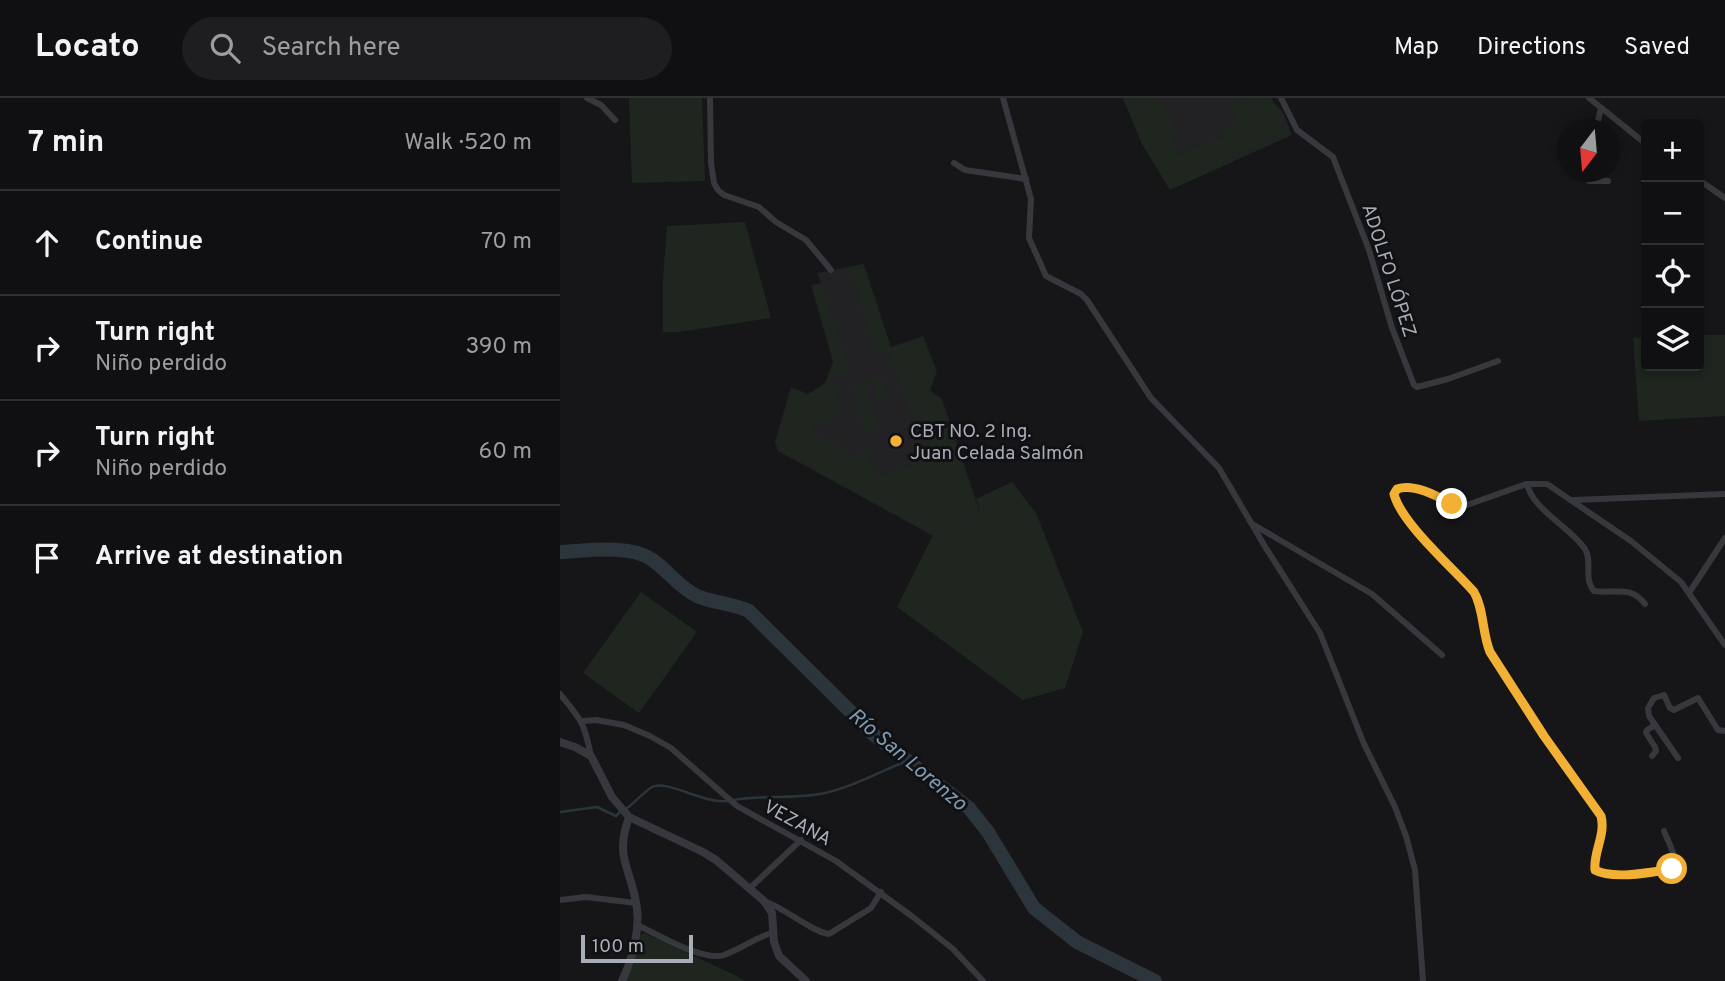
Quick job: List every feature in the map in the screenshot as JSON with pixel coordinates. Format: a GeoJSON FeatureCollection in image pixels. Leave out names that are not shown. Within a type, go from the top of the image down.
{"type":"FeatureCollection","features":[{"type":"Feature","properties":{"kind":"street"},"geometry":{"type":"LineString","coordinates":[[587,98],[601,105],[615,120]]}},
{"type":"Feature","properties":{"kind":"street"},"geometry":{"type":"LineString","coordinates":[[709,98],[710,163],[718,190],[724,195],[759,207],[776,222],[806,240],[831,270]]}},
{"type":"Feature","properties":{"kind":"street"},"geometry":{"type":"LineString","coordinates":[[1003,98],[1031,199],[1029,238],[1046,276],[1081,294],[1087,300],[1151,398],[1219,468],[1320,633],[1364,744],[1406,836],[1415,870],[1423,981]]}},
{"type":"Feature","properties":{"kind":"street","name":"ADOLFO LÓPEZ"},"geometry":{"type":"LineString","coordinates":[[1282,98],[1301,134],[1333,157],[1369,250],[1392,328],[1414,385],[1417,387],[1448,379],[1498,361]]}},
{"type":"Feature","properties":{"kind":"street"},"geometry":{"type":"LineString","coordinates":[[1590,98],[1641,140]]}},
{"type":"Feature","properties":{"kind":"street"},"geometry":{"type":"LineString","coordinates":[[1599,119],[1601,108]]}},
{"type":"Feature","properties":{"kind":"street"},"geometry":{"type":"LineString","coordinates":[[954,163],[965,170],[1026,180]]}},
{"type":"Feature","properties":{"kind":"street"},"geometry":{"type":"LineString","coordinates":[[1702,182],[1725,198]]}},
{"type":"Feature","properties":{"kind":"street"},"geometry":{"type":"LineString","coordinates":[[1527,484],[1532,498],[1569,531],[1586,552],[1588,578],[1594,591],[1631,592],[1638,594],[1645,604]]}},
{"type":"Feature","properties":{"kind":"street"},"geometry":{"type":"LineString","coordinates":[[1664,831],[1674,858],[1672,869],[1602,874],[1595,870],[1602,832],[1601,816],[1544,736],[1490,652],[1484,638],[1478,599],[1474,592],[1423,539],[1396,503],[1394,494],[1397,489],[1403,487],[1426,492],[1452,504],[1467,505],[1527,484],[1547,484],[1631,541],[1681,582],[1725,645]]}},
{"type":"Feature","properties":{"kind":"street"},"geometry":{"type":"LineString","coordinates":[[1574,500],[1725,494]]}},
{"type":"Feature","properties":{"kind":"street"},"geometry":{"type":"LineString","coordinates":[[1252,524],[1371,594],[1441,655]]}},
{"type":"Feature","properties":{"kind":"street"},"geometry":{"type":"LineString","coordinates":[[1689,593],[1725,538]]}},
{"type":"Feature","properties":{"kind":"street"},"geometry":{"type":"LineString","coordinates":[[560,694],[583,721],[591,756],[627,815],[702,852],[750,888],[764,901],[772,914],[779,956],[806,981]]}},
{"type":"Feature","properties":{"kind":"street"},"geometry":{"type":"LineString","coordinates":[[1678,758],[1649,716],[1650,702],[1662,695],[1674,710],[1698,698],[1718,730],[1725,731]]}},
{"type":"Feature","properties":{"kind":"street","name":"VEZANA"},"geometry":{"type":"LineString","coordinates":[[583,721],[617,723],[650,736],[677,752],[737,806],[801,840],[881,892],[953,949],[983,981]]}},
{"type":"Feature","properties":{"kind":"street"},"geometry":{"type":"LineString","coordinates":[[1651,756],[1656,747],[1646,733],[1655,725]]}},
{"type":"Feature","properties":{"kind":"street"},"geometry":{"type":"LineString","coordinates":[[560,742],[591,756]]}},
{"type":"Feature","properties":{"kind":"street"},"geometry":{"type":"LineString","coordinates":[[622,981],[629,964],[637,925],[636,903],[622,850],[627,815]]}},
{"type":"Feature","properties":{"kind":"street"},"geometry":{"type":"LineString","coordinates":[[750,888],[801,840]]}},
{"type":"Feature","properties":{"kind":"street"},"geometry":{"type":"LineString","coordinates":[[764,901],[779,906],[816,930],[829,934],[871,908],[881,892]]}},
{"type":"Feature","properties":{"kind":"street"},"geometry":{"type":"LineString","coordinates":[[560,900],[586,897],[636,903]]}},
{"type":"Feature","properties":{"kind":"street"},"geometry":{"type":"LineString","coordinates":[[637,925],[709,956],[726,954],[774,932]]}},
{"type":"Feature","properties":{"kind":"shaded area"},"geometry":{"type":"Polygon","coordinates":[[[629,98],[702,98],[705,181],[632,183],[629,98]]]}},
{"type":"Feature","properties":{"kind":"shaded area"},"geometry":{"type":"Polygon","coordinates":[[[1123,98],[1269,98],[1273,108],[1277,106],[1282,110],[1292,135],[1170,190],[1142,144],[1123,98]]]}},
{"type":"Feature","properties":{"kind":"shaded area"},"geometry":{"type":"Polygon","coordinates":[[[1123,98],[1158,98],[1178,134],[1172,142],[1178,155],[1224,137],[1221,130],[1239,122],[1231,104],[1244,98],[1271,98],[1281,113],[1288,133],[1223,162],[1223,166],[1170,190],[1142,144],[1123,98]]]}},
{"type":"Feature","properties":{"kind":"shaded area"},"geometry":{"type":"Polygon","coordinates":[[[745,222],[771,318],[663,332],[667,226],[745,222]]]}},
{"type":"Feature","properties":{"kind":"shaded area"},"geometry":{"type":"Polygon","coordinates":[[[863,264],[891,349],[923,338],[936,371],[930,391],[941,400],[978,510],[957,518],[980,511],[976,499],[1012,482],[1036,513],[1083,632],[1065,688],[1023,700],[897,607],[933,535],[779,450],[776,442],[792,388],[808,395],[825,384],[834,362],[812,286],[821,284],[848,369],[834,374],[832,380],[842,409],[813,426],[820,443],[837,440],[841,451],[845,449],[849,459],[866,452],[876,478],[924,462],[923,455],[931,446],[920,410],[911,413],[888,350],[875,353],[851,267],[863,264]]]}},
{"type":"Feature","properties":{"kind":"shaded area"},"geometry":{"type":"Polygon","coordinates":[[[864,264],[891,347],[923,336],[937,371],[930,390],[942,399],[989,539],[957,549],[778,451],[775,442],[791,387],[808,394],[825,383],[833,362],[811,285],[821,283],[817,273],[864,264]]]}},
{"type":"Feature","properties":{"kind":"shaded area"},"geometry":{"type":"Polygon","coordinates":[[[1704,335],[1725,335],[1725,416],[1639,421],[1633,338],[1641,337],[1641,371],[1704,371],[1704,335]]]}},
{"type":"Feature","properties":{"kind":"shaded area"},"geometry":{"type":"Polygon","coordinates":[[[881,376],[888,398],[877,401],[871,378],[881,376]]]}},
{"type":"Feature","properties":{"kind":"shaded area"},"geometry":{"type":"Polygon","coordinates":[[[864,383],[870,404],[859,407],[853,387],[864,383]]]}},
{"type":"Feature","properties":{"kind":"shaded area"},"geometry":{"type":"Polygon","coordinates":[[[872,409],[878,428],[866,432],[860,413],[872,409]]]}},
{"type":"Feature","properties":{"kind":"shaded area"},"geometry":{"type":"Polygon","coordinates":[[[641,592],[697,632],[639,713],[583,673],[641,592]]]}},
{"type":"Feature","properties":{"kind":"shaded area"},"geometry":{"type":"Polygon","coordinates":[[[644,933],[745,981],[626,981],[634,963],[639,936],[644,933]]]}},
{"type":"Feature","properties":{"kind":"waterway","name":"Río San Lorenzo"},"geometry":{"type":"LineString","coordinates":[[560,552],[619,550],[642,554],[697,596],[749,611],[874,735],[969,808],[988,832],[1034,908],[1077,942],[1155,981]]}},
{"type":"Feature","properties":{"kind":"waterway"},"geometry":{"type":"LineString","coordinates":[[734,800],[820,794],[853,784],[906,761]]}},
{"type":"Feature","properties":{"kind":"waterway"},"geometry":{"type":"LineString","coordinates":[[626,809],[649,789],[658,785],[708,799],[727,801]]}},
{"type":"Feature","properties":{"kind":"waterway"},"geometry":{"type":"LineString","coordinates":[[560,812],[597,807],[616,816],[620,812]]}},
{"type":"Feature","properties":{"kind":"place","name":"CBT NO. 2 Ing. Juan Celada Salmón"},"geometry":{"type":"Point","coordinates":[896,441]}},
{"type":"Feature","properties":{"kind":"route"},"geometry":{"type":"LineString","coordinates":[[1452,504],[1416,489],[1403,487],[1394,491],[1396,503],[1423,539],[1474,592],[1478,599],[1484,638],[1490,652],[1544,736],[1601,816],[1602,832],[1595,870],[1602,874],[1625,874],[1672,869]]}}]}
